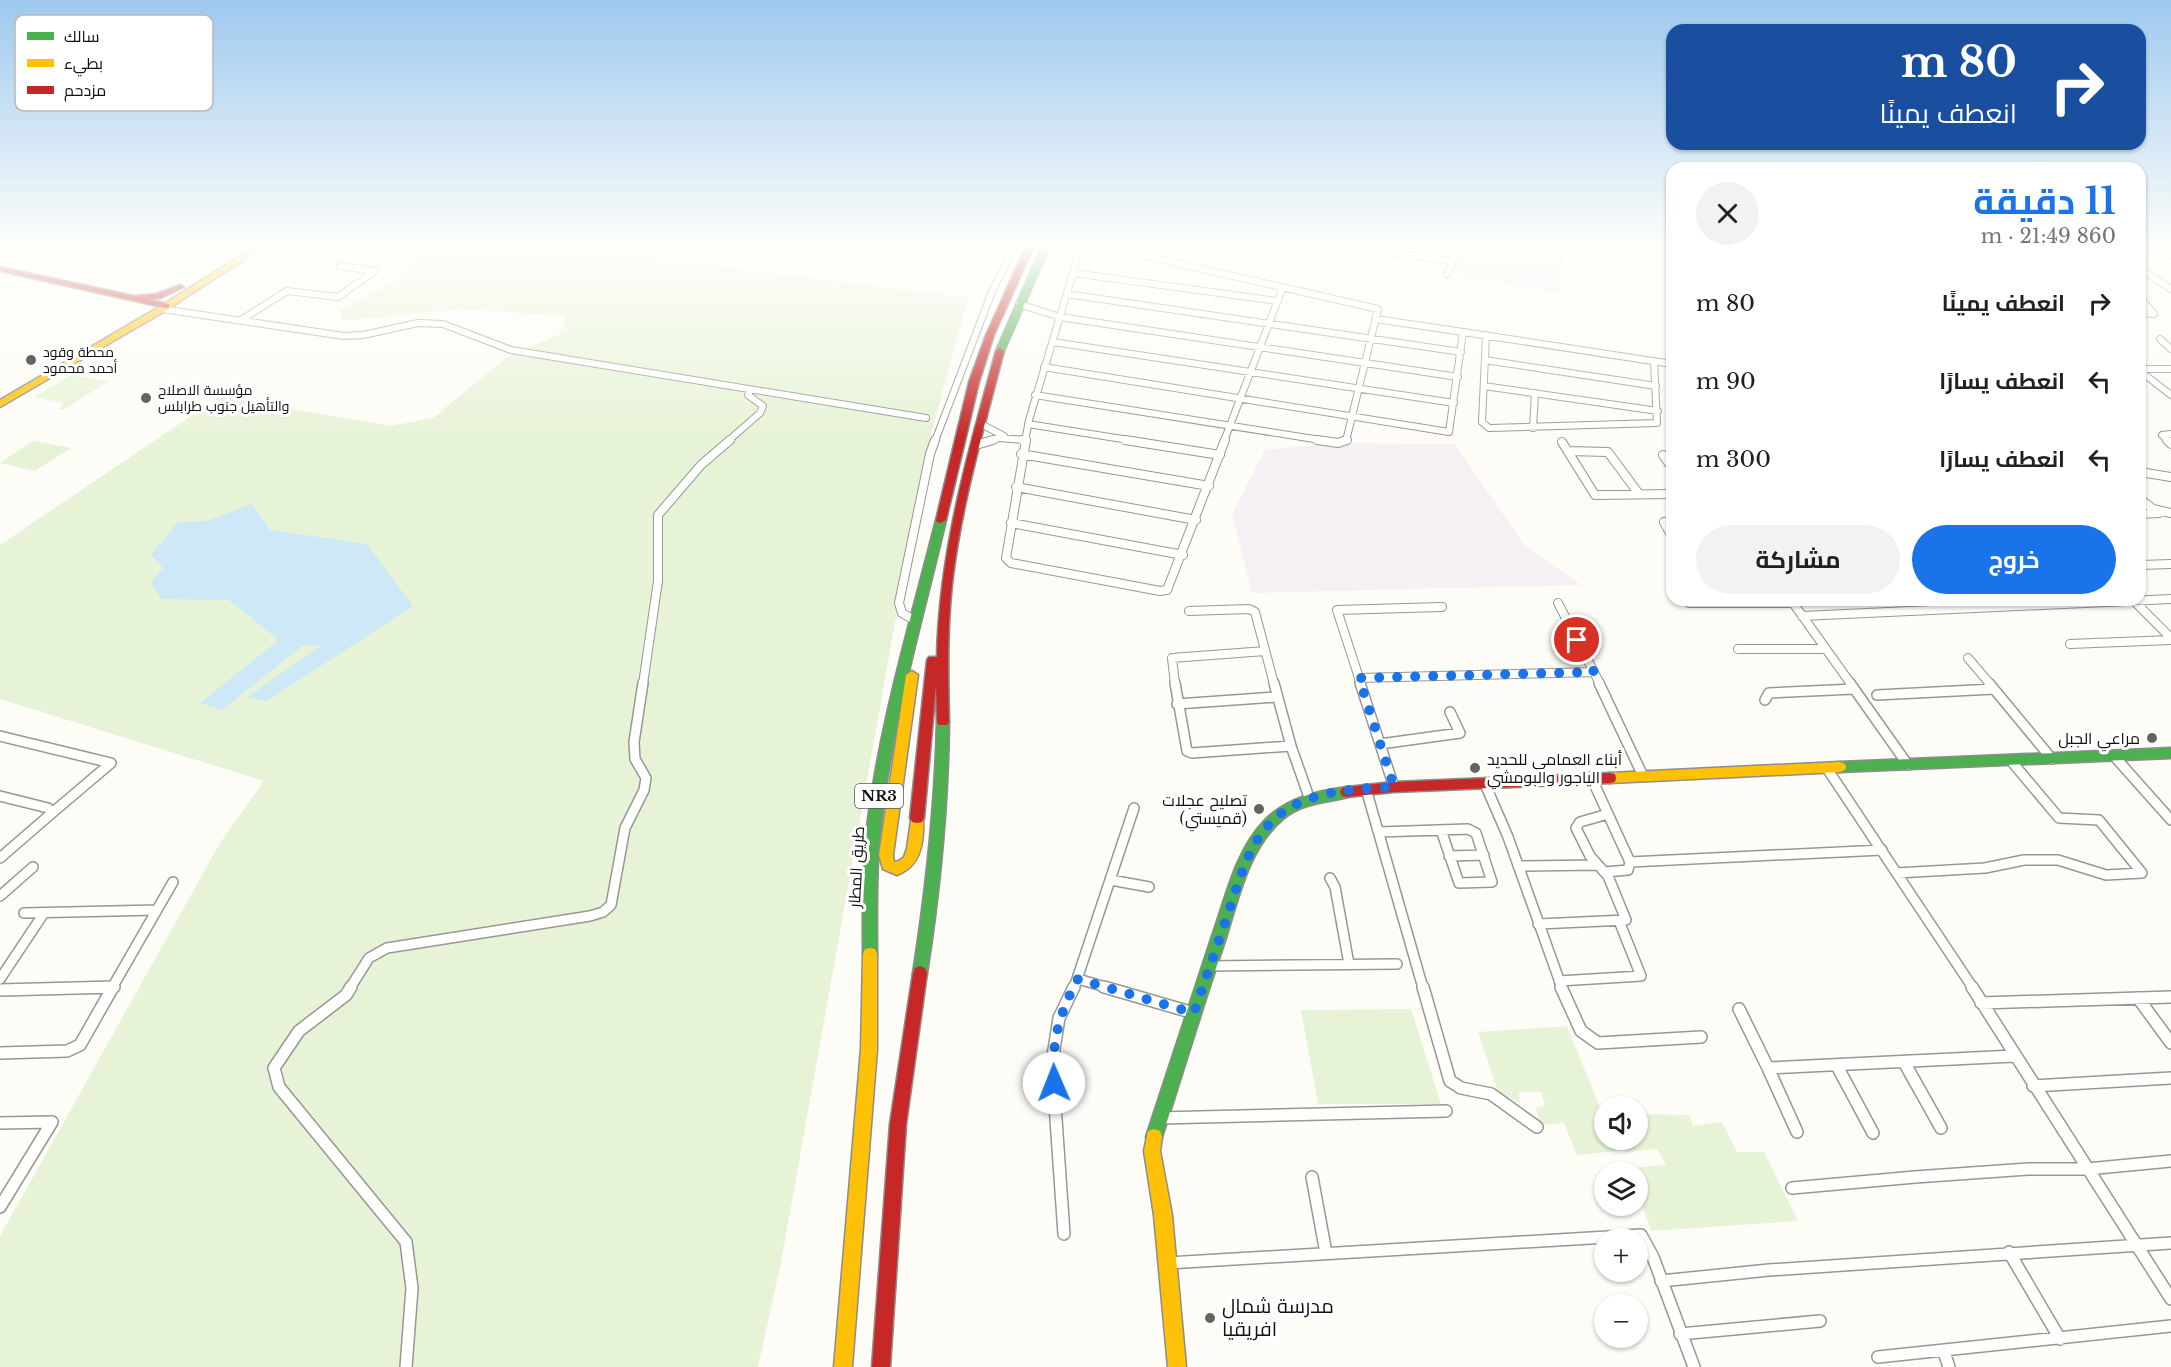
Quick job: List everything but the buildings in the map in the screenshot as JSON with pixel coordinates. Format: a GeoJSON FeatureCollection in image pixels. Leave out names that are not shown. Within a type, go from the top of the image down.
{"type":"FeatureCollection","features":[{"type":"Feature","properties":{"kind":"main road"},"geometry":{"type":"LineString","coordinates":[[132,322],[135,310]]}},
{"type":"Feature","properties":{"kind":"main road"},"geometry":{"type":"LineString","coordinates":[[0,395],[132,322],[161,310]]}},
{"type":"Feature","properties":{"kind":"main road"},"geometry":{"type":"LineString","coordinates":[[0,404],[132,322],[161,310]]}},
{"type":"Feature","properties":{"kind":"main road","name":"طريق المطار"},"geometry":{"type":"LineString","coordinates":[[843,1367],[867,1090],[871,982],[870,872],[874,826],[896,707],[926,586],[941,510],[976,372],[1001,310]]}},
{"type":"Feature","properties":{"kind":"main road"},"geometry":{"type":"LineString","coordinates":[[926,586],[886,855],[888,865],[897,869],[908,866],[913,857],[932,689],[934,643],[959,510],[1000,350],[1017,310]]}},
{"type":"Feature","properties":{"kind":"main road"},"geometry":{"type":"LineString","coordinates":[[881,1367],[898,1124],[935,876],[943,767],[942,644],[950,562]]}},
{"type":"Feature","properties":{"kind":"main road"},"geometry":{"type":"LineString","coordinates":[[1177,1367],[1168,1263],[1152,1151],[1160,1118],[1209,966],[1255,844],[1280,815],[1310,800],[1331,794],[1394,787],[1591,777],[1643,777],[2012,762],[2171,753]]}},
{"type":"Feature","properties":{"kind":"street"},"geometry":{"type":"LineString","coordinates":[[176,310],[352,336],[419,322],[434,323],[475,333],[511,350],[926,418]]}},
{"type":"Feature","properties":{"kind":"street"},"geometry":{"type":"LineString","coordinates":[[241,320],[257,310]]}},
{"type":"Feature","properties":{"kind":"street"},"geometry":{"type":"LineString","coordinates":[[916,621],[902,613],[899,603],[921,505],[927,465],[985,310]]}},
{"type":"Feature","properties":{"kind":"street"},"geometry":{"type":"LineString","coordinates":[[1038,310],[1060,317],[1458,377]]}},
{"type":"Feature","properties":{"kind":"street"},"geometry":{"type":"LineString","coordinates":[[1062,310],[1028,424],[1006,558],[1009,562],[1162,592],[1168,589],[1183,555],[1275,310]]}},
{"type":"Feature","properties":{"kind":"street"},"geometry":{"type":"LineString","coordinates":[[1173,310],[1461,352]]}},
{"type":"Feature","properties":{"kind":"street"},"geometry":{"type":"LineString","coordinates":[[1035,395],[1340,444],[1346,442],[1377,310]]}},
{"type":"Feature","properties":{"kind":"street"},"geometry":{"type":"LineString","coordinates":[[1376,319],[1666,363]]}},
{"type":"Feature","properties":{"kind":"street"},"geometry":{"type":"LineString","coordinates":[[1044,367],[1447,433],[1450,432],[1463,332]]}},
{"type":"Feature","properties":{"kind":"street"},"geometry":{"type":"LineString","coordinates":[[1486,335],[1483,426],[1497,429],[1651,424],[1659,420],[1653,361]]}},
{"type":"Feature","properties":{"kind":"street"},"geometry":{"type":"LineString","coordinates":[[2160,339],[2171,348]]}},
{"type":"Feature","properties":{"kind":"street"},"geometry":{"type":"LineString","coordinates":[[1053,342],[1454,403]]}},
{"type":"Feature","properties":{"kind":"street"},"geometry":{"type":"LineString","coordinates":[[1485,360],[1656,386]]}},
{"type":"Feature","properties":{"kind":"street"},"geometry":{"type":"LineString","coordinates":[[2146,370],[2171,369]]}},
{"type":"Feature","properties":{"kind":"street"},"geometry":{"type":"LineString","coordinates":[[2146,375],[2171,394]]}},
{"type":"Feature","properties":{"kind":"street"},"geometry":{"type":"LineString","coordinates":[[1484,386],[1658,411]]}},
{"type":"Feature","properties":{"kind":"street"},"geometry":{"type":"LineString","coordinates":[[406,1367],[412,1261],[406,1242],[279,1087],[274,1068],[299,1031],[350,992],[365,962],[377,952],[387,948],[590,916],[603,912],[610,905],[625,828],[644,790],[646,778],[635,759],[634,742],[658,581],[658,515],[700,465],[760,412],[763,406],[748,394],[750,390]]}},
{"type":"Feature","properties":{"kind":"street"},"geometry":{"type":"LineString","coordinates":[[1533,428],[1535,393]]}},
{"type":"Feature","properties":{"kind":"street"},"geometry":{"type":"LineString","coordinates":[[981,424],[995,434],[1024,442],[1209,486]]}},
{"type":"Feature","properties":{"kind":"street"},"geometry":{"type":"LineString","coordinates":[[1028,424],[1220,455]]}},
{"type":"Feature","properties":{"kind":"street"},"geometry":{"type":"LineString","coordinates":[[2171,434],[2162,435],[2171,444]]}},
{"type":"Feature","properties":{"kind":"street"},"geometry":{"type":"LineString","coordinates":[[976,445],[993,439],[1011,437],[1024,442]]}},
{"type":"Feature","properties":{"kind":"street"},"geometry":{"type":"LineString","coordinates":[[1562,442],[1595,495],[1666,494]]}},
{"type":"Feature","properties":{"kind":"street"},"geometry":{"type":"LineString","coordinates":[[1568,451],[1608,452],[1639,494]]}},
{"type":"Feature","properties":{"kind":"street"},"geometry":{"type":"LineString","coordinates":[[1663,455],[1666,459]]}},
{"type":"Feature","properties":{"kind":"street"},"geometry":{"type":"LineString","coordinates":[[2146,473],[2171,477]]}},
{"type":"Feature","properties":{"kind":"street"},"geometry":{"type":"LineString","coordinates":[[1016,487],[1196,519]]}},
{"type":"Feature","properties":{"kind":"street"},"geometry":{"type":"LineString","coordinates":[[2146,503],[2168,514]]}},
{"type":"Feature","properties":{"kind":"street"},"geometry":{"type":"LineString","coordinates":[[2146,514],[2168,514]]}},
{"type":"Feature","properties":{"kind":"street"},"geometry":{"type":"LineString","coordinates":[[1011,523],[1183,555]]}},
{"type":"Feature","properties":{"kind":"street"},"geometry":{"type":"LineString","coordinates":[[2146,565],[2171,564]]}},
{"type":"Feature","properties":{"kind":"street"},"geometry":{"type":"LineString","coordinates":[[2146,599],[2171,599]]}},
{"type":"Feature","properties":{"kind":"street"},"geometry":{"type":"LineString","coordinates":[[1558,603],[1594,672],[1643,777]]}},
{"type":"Feature","properties":{"kind":"street"},"geometry":{"type":"LineString","coordinates":[[1796,606],[1908,765]]}},
{"type":"Feature","properties":{"kind":"street"},"geometry":{"type":"LineString","coordinates":[[1803,616],[1975,606]]}},
{"type":"Feature","properties":{"kind":"street"},"geometry":{"type":"LineString","coordinates":[[2139,606],[2171,639]]}},
{"type":"Feature","properties":{"kind":"street"},"geometry":{"type":"LineString","coordinates":[[1394,787],[1337,610],[1442,607]]}},
{"type":"Feature","properties":{"kind":"street"},"geometry":{"type":"LineString","coordinates":[[1189,611],[1253,609],[1291,746],[1310,800]]}},
{"type":"Feature","properties":{"kind":"street"},"geometry":{"type":"LineString","coordinates":[[2070,644],[2171,639]]}},
{"type":"Feature","properties":{"kind":"street"},"geometry":{"type":"LineString","coordinates":[[1738,649],[1826,649]]}},
{"type":"Feature","properties":{"kind":"street"},"geometry":{"type":"LineString","coordinates":[[1266,651],[1173,657],[1177,704],[1187,751],[1191,753],[1291,746]]}},
{"type":"Feature","properties":{"kind":"street"},"geometry":{"type":"LineString","coordinates":[[1968,657],[2052,759]]}},
{"type":"Feature","properties":{"kind":"street"},"geometry":{"type":"LineString","coordinates":[[1359,678],[1594,672]]}},
{"type":"Feature","properties":{"kind":"street"},"geometry":{"type":"LineString","coordinates":[[1877,695],[1994,688]]}},
{"type":"Feature","properties":{"kind":"street"},"geometry":{"type":"LineString","coordinates":[[1765,700],[1769,693],[1854,689]]}},
{"type":"Feature","properties":{"kind":"street"},"geometry":{"type":"LineString","coordinates":[[1177,704],[1277,697]]}},
{"type":"Feature","properties":{"kind":"street"},"geometry":{"type":"LineString","coordinates":[[1380,744],[1460,733],[1450,712]]}},
{"type":"Feature","properties":{"kind":"street"},"geometry":{"type":"LineString","coordinates":[[0,736],[111,763],[0,858]]}},
{"type":"Feature","properties":{"kind":"street"},"geometry":{"type":"LineString","coordinates":[[2115,756],[2171,820]]}},
{"type":"Feature","properties":{"kind":"street"},"geometry":{"type":"LineString","coordinates":[[1897,873],[1984,868],[2024,860],[2058,860],[2106,875],[2142,873],[2099,820],[2059,818],[2012,762]]}},
{"type":"Feature","properties":{"kind":"street"},"geometry":{"type":"LineString","coordinates":[[1828,770],[1982,1003],[2171,1299]]}},
{"type":"Feature","properties":{"kind":"street"},"geometry":{"type":"LineString","coordinates":[[1518,866],[1628,870],[1629,862],[1591,777]]}},
{"type":"Feature","properties":{"kind":"street"},"geometry":{"type":"LineString","coordinates":[[1485,784],[1518,866],[1559,981],[1581,1031],[1598,1042],[1701,1037]]}},
{"type":"Feature","properties":{"kind":"street"},"geometry":{"type":"LineString","coordinates":[[1366,789],[1450,1081],[1461,1088],[1491,1094],[1537,1127]]}},
{"type":"Feature","properties":{"kind":"street"},"geometry":{"type":"LineString","coordinates":[[0,796],[48,808],[51,813]]}},
{"type":"Feature","properties":{"kind":"street"},"geometry":{"type":"LineString","coordinates":[[1064,1234],[1052,1062],[1059,1018],[1078,979],[1134,808]]}},
{"type":"Feature","properties":{"kind":"street"},"geometry":{"type":"LineString","coordinates":[[1538,924],[1620,921],[1626,918],[1602,869],[1590,856],[1576,825],[1608,814]]}},
{"type":"Feature","properties":{"kind":"street"},"geometry":{"type":"LineString","coordinates":[[1379,832],[1441,830],[1475,831],[1492,879],[1488,884],[1459,883],[1441,830]]}},
{"type":"Feature","properties":{"kind":"street"},"geometry":{"type":"LineString","coordinates":[[1629,862],[1882,850]]}},
{"type":"Feature","properties":{"kind":"street"},"geometry":{"type":"LineString","coordinates":[[1449,856],[1484,855]]}},
{"type":"Feature","properties":{"kind":"street"},"geometry":{"type":"LineString","coordinates":[[0,896],[33,867]]}},
{"type":"Feature","properties":{"kind":"street"},"geometry":{"type":"LineString","coordinates":[[1330,878],[1335,886],[1349,964]]}},
{"type":"Feature","properties":{"kind":"street"},"geometry":{"type":"LineString","coordinates":[[1111,880],[1149,887]]}},
{"type":"Feature","properties":{"kind":"street"},"geometry":{"type":"LineString","coordinates":[[0,1053],[74,1050],[87,1036],[173,882]]}},
{"type":"Feature","properties":{"kind":"street"},"geometry":{"type":"LineString","coordinates":[[24,914],[157,910]]}},
{"type":"Feature","properties":{"kind":"street"},"geometry":{"type":"LineString","coordinates":[[0,979],[44,913]]}},
{"type":"Feature","properties":{"kind":"street"},"geometry":{"type":"LineString","coordinates":[[1559,981],[1641,976],[1620,921]]}},
{"type":"Feature","properties":{"kind":"street"},"geometry":{"type":"LineString","coordinates":[[1209,966],[1397,964]]}},
{"type":"Feature","properties":{"kind":"street"},"geometry":{"type":"LineString","coordinates":[[1078,979],[1194,1013]]}},
{"type":"Feature","properties":{"kind":"street"},"geometry":{"type":"LineString","coordinates":[[0,990],[114,987]]}},
{"type":"Feature","properties":{"kind":"street"},"geometry":{"type":"LineString","coordinates":[[1982,1003],[2171,997]]}},
{"type":"Feature","properties":{"kind":"street"},"geometry":{"type":"LineString","coordinates":[[2138,998],[2171,1043]]}},
{"type":"Feature","properties":{"kind":"street"},"geometry":{"type":"LineString","coordinates":[[1739,1009],[1797,1132]]}},
{"type":"Feature","properties":{"kind":"street"},"geometry":{"type":"LineString","coordinates":[[1768,1068],[2014,1056]]}},
{"type":"Feature","properties":{"kind":"street"},"geometry":{"type":"LineString","coordinates":[[1904,1062],[1941,1128]]}},
{"type":"Feature","properties":{"kind":"street"},"geometry":{"type":"LineString","coordinates":[[1837,1066],[1873,1133]]}},
{"type":"Feature","properties":{"kind":"street"},"geometry":{"type":"LineString","coordinates":[[2033,1086],[2171,1078]]}},
{"type":"Feature","properties":{"kind":"street"},"geometry":{"type":"LineString","coordinates":[[1160,1118],[1446,1111]]}},
{"type":"Feature","properties":{"kind":"street"},"geometry":{"type":"LineString","coordinates":[[0,1123],[52,1122],[2,1202]]}},
{"type":"Feature","properties":{"kind":"street"},"geometry":{"type":"LineString","coordinates":[[1792,1188],[2028,1168],[2087,1169],[2171,1161]]}},
{"type":"Feature","properties":{"kind":"street"},"geometry":{"type":"LineString","coordinates":[[1312,1177],[1326,1253]]}},
{"type":"Feature","properties":{"kind":"street"},"geometry":{"type":"LineString","coordinates":[[1168,1263],[1637,1234],[1646,1240],[1694,1367]]}},
{"type":"Feature","properties":{"kind":"street"},"geometry":{"type":"LineString","coordinates":[[1661,1281],[2009,1252],[2171,1243]]}},
{"type":"Feature","properties":{"kind":"street"},"geometry":{"type":"LineString","coordinates":[[2009,1252],[2060,1339]]}},
{"type":"Feature","properties":{"kind":"street"},"geometry":{"type":"LineString","coordinates":[[1680,1334],[1820,1320]]}},
{"type":"Feature","properties":{"kind":"street"},"geometry":{"type":"LineString","coordinates":[[1878,1357],[1944,1352],[2171,1326]]}},
{"type":"Feature","properties":{"kind":"street"},"geometry":{"type":"LineString","coordinates":[[1944,1352],[1949,1367]]}},
{"type":"Feature","properties":{"kind":"shaded area"},"geometry":{"type":"Polygon","coordinates":[[[1338,443],[1455,444],[1524,545],[1581,585],[1252,593],[1232,514],[1265,450],[1338,443]]]}},
{"type":"Feature","properties":{"kind":"green space"},"geometry":{"type":"Polygon","coordinates":[[[342,310],[453,310],[341,321],[340,311],[342,310]]]}},
{"type":"Feature","properties":{"kind":"green space"},"geometry":{"type":"Polygon","coordinates":[[[473,310],[965,310],[924,460],[781,1263],[758,1367],[0,1367],[0,1236],[220,843],[264,781],[0,699],[0,545],[219,397],[391,426],[433,418],[507,357],[560,334],[566,316],[473,310]]]}},
{"type":"Feature","properties":{"kind":"green space"},"geometry":{"type":"Polygon","coordinates":[[[71,375],[109,381],[63,410],[58,409],[64,403],[34,397],[71,375]]]}},
{"type":"Feature","properties":{"kind":"green space"},"geometry":{"type":"Polygon","coordinates":[[[33,441],[71,448],[35,471],[0,463],[33,441]]]}},
{"type":"Feature","properties":{"kind":"green space"},"geometry":{"type":"Polygon","coordinates":[[[1411,1009],[1441,1104],[1318,1104],[1301,1010],[1411,1009]]]}},
{"type":"Feature","properties":{"kind":"green space"},"geometry":{"type":"Polygon","coordinates":[[[1567,1026],[1595,1096],[1594,1150],[1617,1151],[1577,1155],[1564,1123],[1541,1125],[1536,1108],[1545,1106],[1541,1092],[1519,1092],[1520,1103],[1499,1094],[1478,1032],[1567,1026]]]}},
{"type":"Feature","properties":{"kind":"green space"},"geometry":{"type":"Polygon","coordinates":[[[1648,1114],[1689,1115],[1693,1126],[1722,1122],[1737,1152],[1764,1152],[1798,1221],[1651,1231],[1646,1216],[1648,1216],[1648,1166],[1666,1165],[1657,1149],[1648,1150],[1648,1114]]]}},
{"type":"Feature","properties":{"kind":"water"},"geometry":{"type":"Polygon","coordinates":[[[252,504],[270,530],[367,544],[413,606],[267,701],[247,697],[322,645],[302,646],[222,710],[200,703],[279,640],[229,600],[162,599],[151,583],[163,568],[151,555],[178,522],[207,521],[252,504]]]}},
{"type":"Feature","properties":{"kind":"traffic: fast"},"geometry":{"type":"LineString","coordinates":[[1000,351],[1018,310]]}},
{"type":"Feature","properties":{"kind":"traffic: fast"},"geometry":{"type":"LineString","coordinates":[[870,954],[871,859],[880,788],[903,672],[941,520]]}},
{"type":"Feature","properties":{"kind":"traffic: fast"},"geometry":{"type":"LineString","coordinates":[[920,973],[936,848],[943,722]]}},
{"type":"Feature","properties":{"kind":"traffic: fast"},"geometry":{"type":"LineString","coordinates":[[1840,767],[2171,753]]}},
{"type":"Feature","properties":{"kind":"traffic: fast"},"geometry":{"type":"LineString","coordinates":[[1154,1137],[1237,883],[1250,852],[1268,826],[1286,810],[1312,799],[1347,792]]}},
{"type":"Feature","properties":{"kind":"traffic: slow"},"geometry":{"type":"LineString","coordinates":[[0,404],[161,310]]}},
{"type":"Feature","properties":{"kind":"traffic: slow"},"geometry":{"type":"LineString","coordinates":[[912,675],[886,855],[888,865],[897,869],[909,861],[914,848],[917,818]]}},
{"type":"Feature","properties":{"kind":"traffic: slow"},"geometry":{"type":"LineString","coordinates":[[1610,778],[1840,767]]}},
{"type":"Feature","properties":{"kind":"traffic: slow"},"geometry":{"type":"LineString","coordinates":[[843,1367],[869,1049],[870,954]]}},
{"type":"Feature","properties":{"kind":"traffic: slow"},"geometry":{"type":"LineString","coordinates":[[1154,1137],[1152,1151],[1163,1215],[1177,1367]]}},
{"type":"Feature","properties":{"kind":"traffic: jam"},"geometry":{"type":"LineString","coordinates":[[941,520],[974,382],[1001,310]]}},
{"type":"Feature","properties":{"kind":"traffic: jam"},"geometry":{"type":"LineString","coordinates":[[943,722],[943,636],[951,554],[969,467],[1000,351]]}},
{"type":"Feature","properties":{"kind":"traffic: jam"},"geometry":{"type":"LineString","coordinates":[[917,818],[933,660]]}},
{"type":"Feature","properties":{"kind":"traffic: jam"},"geometry":{"type":"LineString","coordinates":[[1347,792],[1394,787],[1610,778]]}},
{"type":"Feature","properties":{"kind":"traffic: jam"},"geometry":{"type":"LineString","coordinates":[[881,1367],[898,1124],[920,973]]}},
{"type":"Feature","properties":{"kind":"place","name":"محطة وقود أحمد محمود"},"geometry":{"type":"Point","coordinates":[31,360]}},
{"type":"Feature","properties":{"kind":"place","name":"مؤسسة الاصلاح والتأهيل جنوب طرابلس"},"geometry":{"type":"Point","coordinates":[146,398]}},
{"type":"Feature","properties":{"kind":"place","name":"مراعي الجبل"},"geometry":{"type":"Point","coordinates":[2152,738]}},
{"type":"Feature","properties":{"kind":"place","name":"أبناء العمامي للحديد الياجور والبومشي"},"geometry":{"type":"Point","coordinates":[1475,768]}},
{"type":"Feature","properties":{"kind":"place","name":"تصليح عجلات (قميستي)"},"geometry":{"type":"Point","coordinates":[1259,809]}},
{"type":"Feature","properties":{"kind":"place","name":"مدرسة شمال افريقيا"},"geometry":{"type":"Point","coordinates":[1210,1318]}},
{"type":"Feature","properties":{"kind":"route"},"geometry":{"type":"LineString","coordinates":[[1054,1083],[1052,1062],[1055,1034],[1059,1018],[1078,979],[1194,1013],[1247,860],[1264,831],[1291,807],[1316,798],[1352,790],[1394,787],[1359,678],[1594,672],[1577,640]]}}]}
